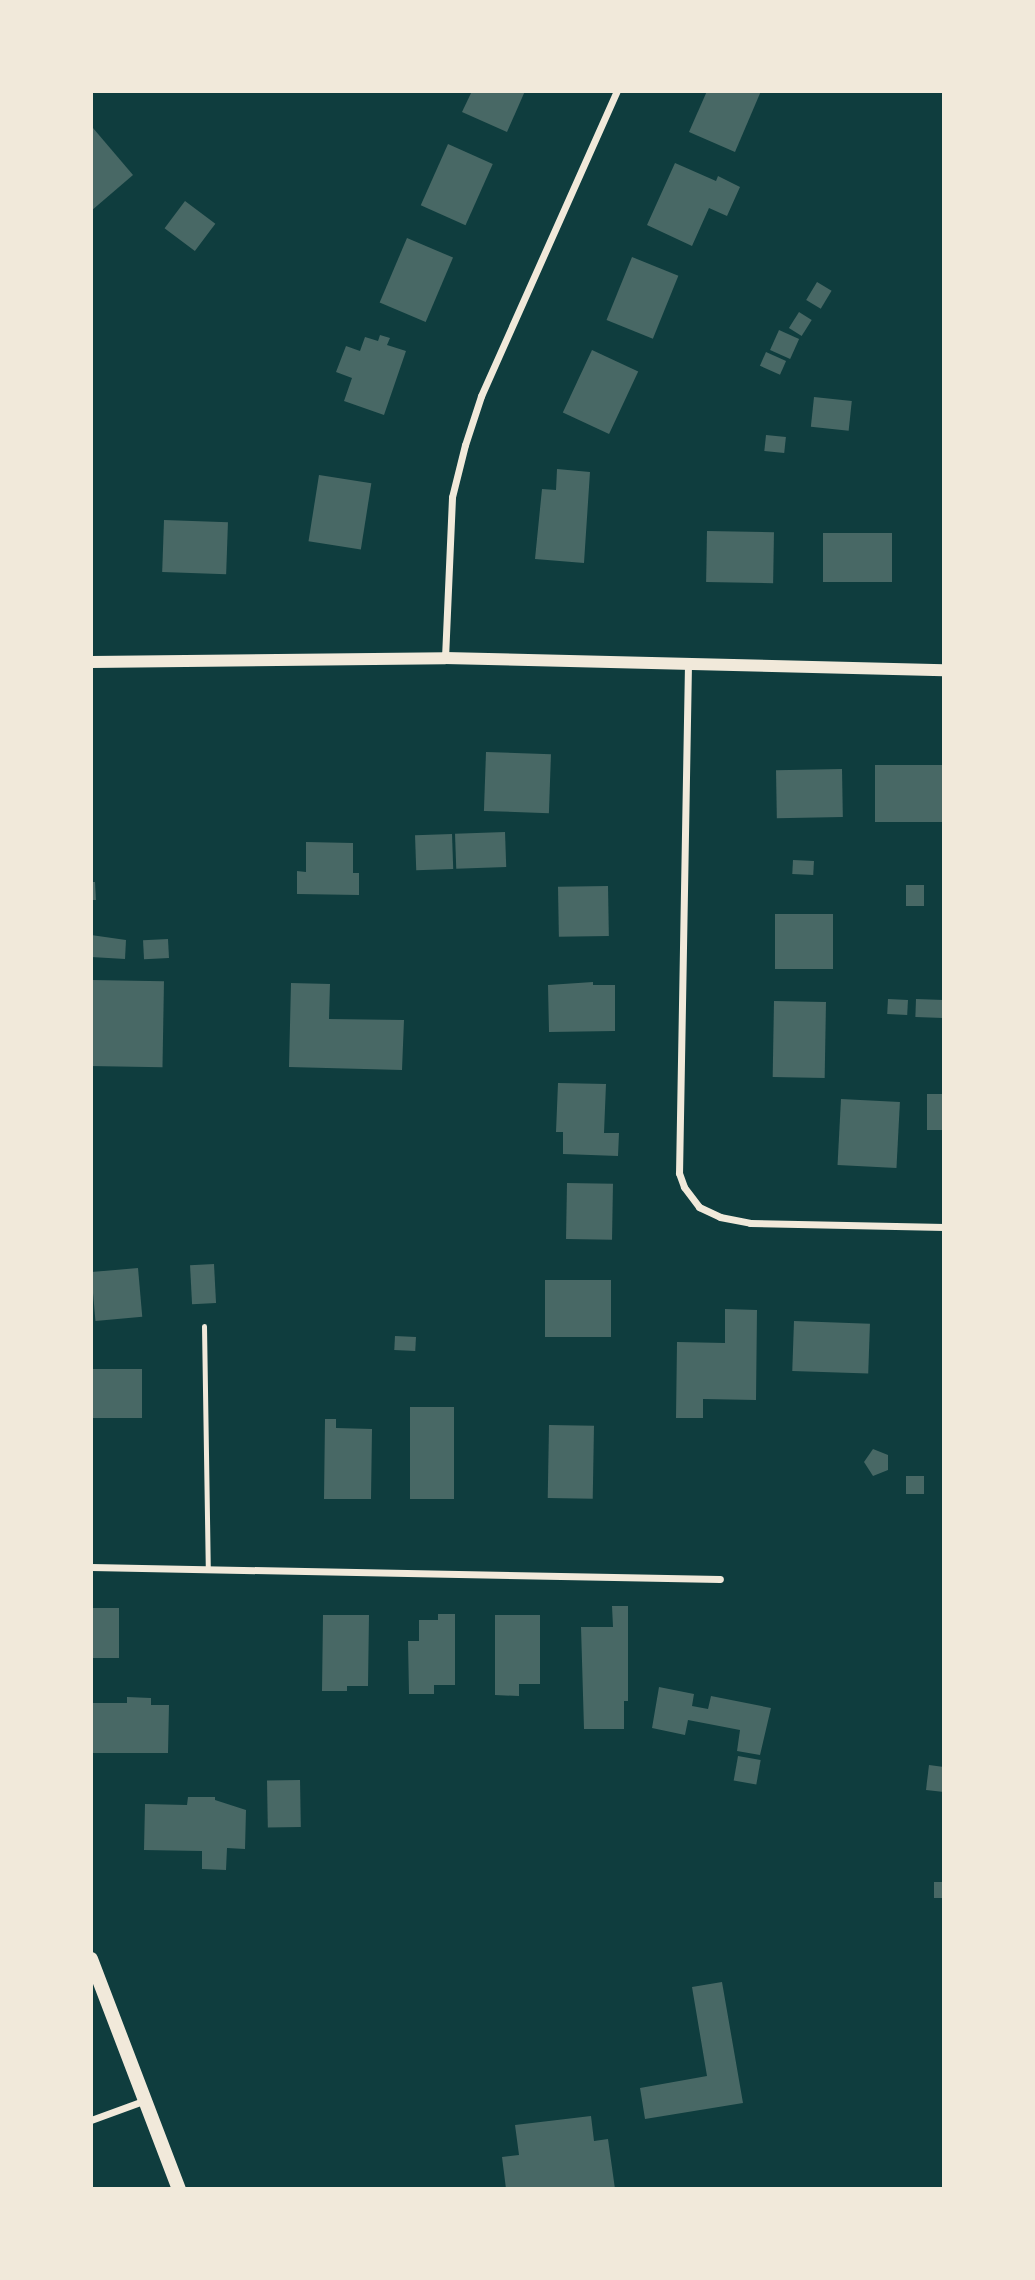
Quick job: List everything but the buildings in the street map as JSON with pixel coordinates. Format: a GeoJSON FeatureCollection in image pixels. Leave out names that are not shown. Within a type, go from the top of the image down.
{"type":"FeatureCollection","features":[{"type":"Feature","properties":{"kind":"main road"},"geometry":{"type":"LineString","coordinates":[[91,1959],[179,2189]]}},
{"type":"Feature","properties":{"kind":"street"},"geometry":{"type":"LineString","coordinates":[[446,658],[453,497],[464,445],[481,396],[617,91]]}},
{"type":"Feature","properties":{"kind":"street"},"geometry":{"type":"LineString","coordinates":[[91,662],[446,658],[944,670]]}},
{"type":"Feature","properties":{"kind":"street"},"geometry":{"type":"LineString","coordinates":[[688,664],[679,1173],[684,1187],[699,1207],[720,1217],[750,1223],[944,1227]]}},
{"type":"Feature","properties":{"kind":"street"},"geometry":{"type":"LineString","coordinates":[[91,1567],[720,1579]]}},
{"type":"Feature","properties":{"kind":"street"},"geometry":{"type":"LineString","coordinates":[[91,2120],[147,2100]]}},
{"type":"Feature","properties":{"kind":"lane"},"geometry":{"type":"LineString","coordinates":[[204,1326],[208,1570]]}}]}
